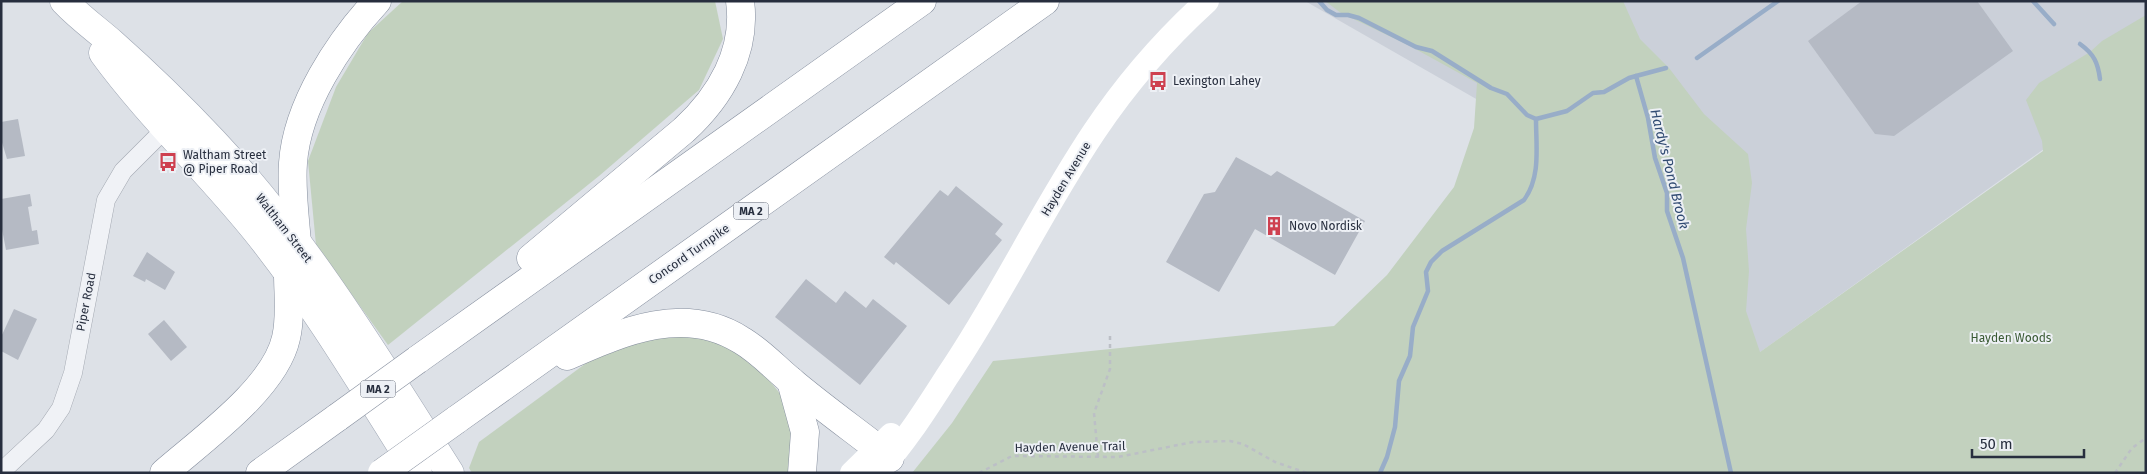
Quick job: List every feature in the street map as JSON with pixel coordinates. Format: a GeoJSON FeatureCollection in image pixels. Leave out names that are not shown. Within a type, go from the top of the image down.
{"type":"FeatureCollection","features":[{"type":"Feature","properties":{"kind":"main road"},"geometry":{"type":"LineString","coordinates":[[297,243],[293,172],[300,128],[319,84],[331,62],[354,28],[377,1]]}},
{"type":"Feature","properties":{"kind":"main road"},"geometry":{"type":"LineString","coordinates":[[456,333],[520,267],[676,136],[705,109],[720,88],[735,55],[741,29],[740,1]]}},
{"type":"Feature","properties":{"kind":"main road","name":"MA 2"},"geometry":{"type":"LineString","coordinates":[[260,473],[922,1]]}},
{"type":"Feature","properties":{"kind":"main road","name":"Concord Turnpike"},"geometry":{"type":"LineString","coordinates":[[382,473],[1045,1]]}},
{"type":"Feature","properties":{"kind":"main road","name":"Waltham Street"},"geometry":{"type":"LineString","coordinates":[[71,9],[175,120],[231,161],[297,243],[350,317],[450,473]]}},
{"type":"Feature","properties":{"kind":"main road","name":"Waltham Street"},"geometry":{"type":"LineString","coordinates":[[175,120],[216,183],[288,273],[326,327],[418,473]]}},
{"type":"Feature","properties":{"kind":"main road"},"geometry":{"type":"LineString","coordinates":[[164,473],[252,395],[276,366],[284,345],[288,324],[288,273]]}},
{"type":"Feature","properties":{"kind":"main road"},"geometry":{"type":"LineString","coordinates":[[513,380],[620,334],[652,325],[677,323],[711,327],[740,339],[882,459]]}},
{"type":"Feature","properties":{"kind":"main road"},"geometry":{"type":"LineString","coordinates":[[791,381],[805,432],[802,473]]}},
{"type":"Feature","properties":{"kind":"street","name":"Hayden Avenue"},"geometry":{"type":"LineString","coordinates":[[852,473],[882,459],[949,374],[980,328],[1069,173],[1100,124],[1147,62],[1207,1]]}},
{"type":"Feature","properties":{"kind":"street","name":"Piper Road"},"geometry":{"type":"LineString","coordinates":[[1,472],[46,430],[61,408],[73,373],[106,200],[123,171],[175,120]]}},
{"type":"Feature","properties":{"kind":"path"},"geometry":{"type":"LineString","coordinates":[[1098,457],[1094,413],[1110,369],[1110,335]]}},
{"type":"Feature","properties":{"kind":"path"},"geometry":{"type":"LineString","coordinates":[[2115,473],[2132,448],[2146,438]]}},
{"type":"Feature","properties":{"kind":"path","name":"Hayden Avenue Trail"},"geometry":{"type":"LineString","coordinates":[[978,473],[1012,456],[1118,457],[1193,442],[1230,441],[1243,444],[1266,455],[1275,462],[1307,473]]}},
{"type":"Feature","properties":{"kind":"shaded area"},"geometry":{"type":"Polygon","coordinates":[[[1305,1],[2146,1],[2146,76],[1630,445],[1534,132],[1305,1]]]}},
{"type":"Feature","properties":{"kind":"green space"},"geometry":{"type":"Polygon","coordinates":[[[403,1],[715,1],[723,39],[699,90],[599,176],[388,345],[316,245],[308,161],[336,87],[368,33],[403,1]]]}},
{"type":"Feature","properties":{"kind":"green space","name":"Hayden Woods"},"geometry":{"type":"Polygon","coordinates":[[[1325,1],[1623,1],[1640,39],[1669,68],[1704,114],[1748,154],[1752,183],[1746,229],[1749,271],[1746,311],[1760,352],[2043,151],[2042,141],[2026,100],[2039,83],[2090,52],[2102,41],[2146,15],[2146,473],[912,473],[952,423],[993,361],[1334,326],[1387,275],[1454,187],[1474,128],[1477,83],[1410,46],[1341,13],[1325,1]]]}},
{"type":"Feature","properties":{"kind":"green space"},"geometry":{"type":"Polygon","coordinates":[[[662,331],[713,339],[753,360],[790,406],[798,461],[792,473],[472,473],[469,468],[479,442],[608,347],[662,331]]]}},
{"type":"Feature","properties":{"kind":"building"},"geometry":{"type":"Polygon","coordinates":[[[1862,1],[1977,1],[2013,51],[1894,136],[1875,134],[1808,41],[1862,1]]]}},
{"type":"Feature","properties":{"kind":"building"},"geometry":{"type":"Polygon","coordinates":[[[18,119],[25,156],[7,159],[1,139],[1,122],[18,119]]]}},
{"type":"Feature","properties":{"kind":"building","name":"Novo Nordisk"},"geometry":{"type":"Polygon","coordinates":[[[1236,157],[1271,176],[1277,171],[1365,221],[1335,275],[1255,229],[1219,292],[1166,262],[1204,194],[1215,192],[1236,157]]]}},
{"type":"Feature","properties":{"kind":"building"},"geometry":{"type":"Polygon","coordinates":[[[956,186],[1003,224],[995,234],[1002,240],[949,305],[896,262],[894,265],[884,257],[940,190],[948,196],[956,186]]]}},
{"type":"Feature","properties":{"kind":"building"},"geometry":{"type":"Polygon","coordinates":[[[30,194],[32,206],[28,207],[32,231],[37,230],[39,244],[6,250],[1,224],[1,199],[30,194]]]}},
{"type":"Feature","properties":{"kind":"building"},"geometry":{"type":"Polygon","coordinates":[[[147,252],[175,272],[165,290],[146,279],[145,282],[133,276],[147,252]]]}},
{"type":"Feature","properties":{"kind":"building"},"geometry":{"type":"Polygon","coordinates":[[[806,279],[836,303],[845,291],[866,308],[873,299],[907,326],[860,385],[775,317],[806,279]]]}},
{"type":"Feature","properties":{"kind":"building"},"geometry":{"type":"Polygon","coordinates":[[[14,309],[37,319],[18,360],[1,351],[1,337],[14,309]]]}},
{"type":"Feature","properties":{"kind":"building"},"geometry":{"type":"Polygon","coordinates":[[[164,320],[187,347],[171,361],[148,334],[164,320]]]}},
{"type":"Feature","properties":{"kind":"waterway","name":"Hardy's Pond Brook"},"geometry":{"type":"LineString","coordinates":[[1319,1],[1327,10],[1336,15],[1348,15],[1359,18],[1416,47],[1432,51],[1491,88],[1507,94],[1527,115],[1536,119],[1567,111],[1593,93],[1604,92],[1636,76],[1648,118],[1655,158],[1667,193],[1667,211],[1683,258],[1731,473]]}},
{"type":"Feature","properties":{"kind":"waterway"},"geometry":{"type":"LineString","coordinates":[[1697,58],[1778,1]]}},
{"type":"Feature","properties":{"kind":"waterway"},"geometry":{"type":"LineString","coordinates":[[2033,1],[2054,24]]}},
{"type":"Feature","properties":{"kind":"waterway"},"geometry":{"type":"LineString","coordinates":[[2080,44],[2089,51],[2094,59],[2100,79]]}},
{"type":"Feature","properties":{"kind":"waterway"},"geometry":{"type":"LineString","coordinates":[[1636,76],[1666,68]]}},
{"type":"Feature","properties":{"kind":"waterway"},"geometry":{"type":"LineString","coordinates":[[1380,473],[1387,457],[1395,427],[1399,381],[1410,356],[1413,327],[1428,291],[1426,272],[1431,262],[1442,251],[1524,200],[1533,182],[1535,172],[1537,151],[1536,119]]}},
{"type":"Feature","properties":{"kind":"place","name":"Lexington Lahey"},"geometry":{"type":"Point","coordinates":[1158,81]}},
{"type":"Feature","properties":{"kind":"place","name":"Waltham Street @ Piper Road"},"geometry":{"type":"Point","coordinates":[168,162]}},
{"type":"Feature","properties":{"kind":"place","name":"Novo Nordisk"},"geometry":{"type":"Point","coordinates":[1274,226]}}]}
